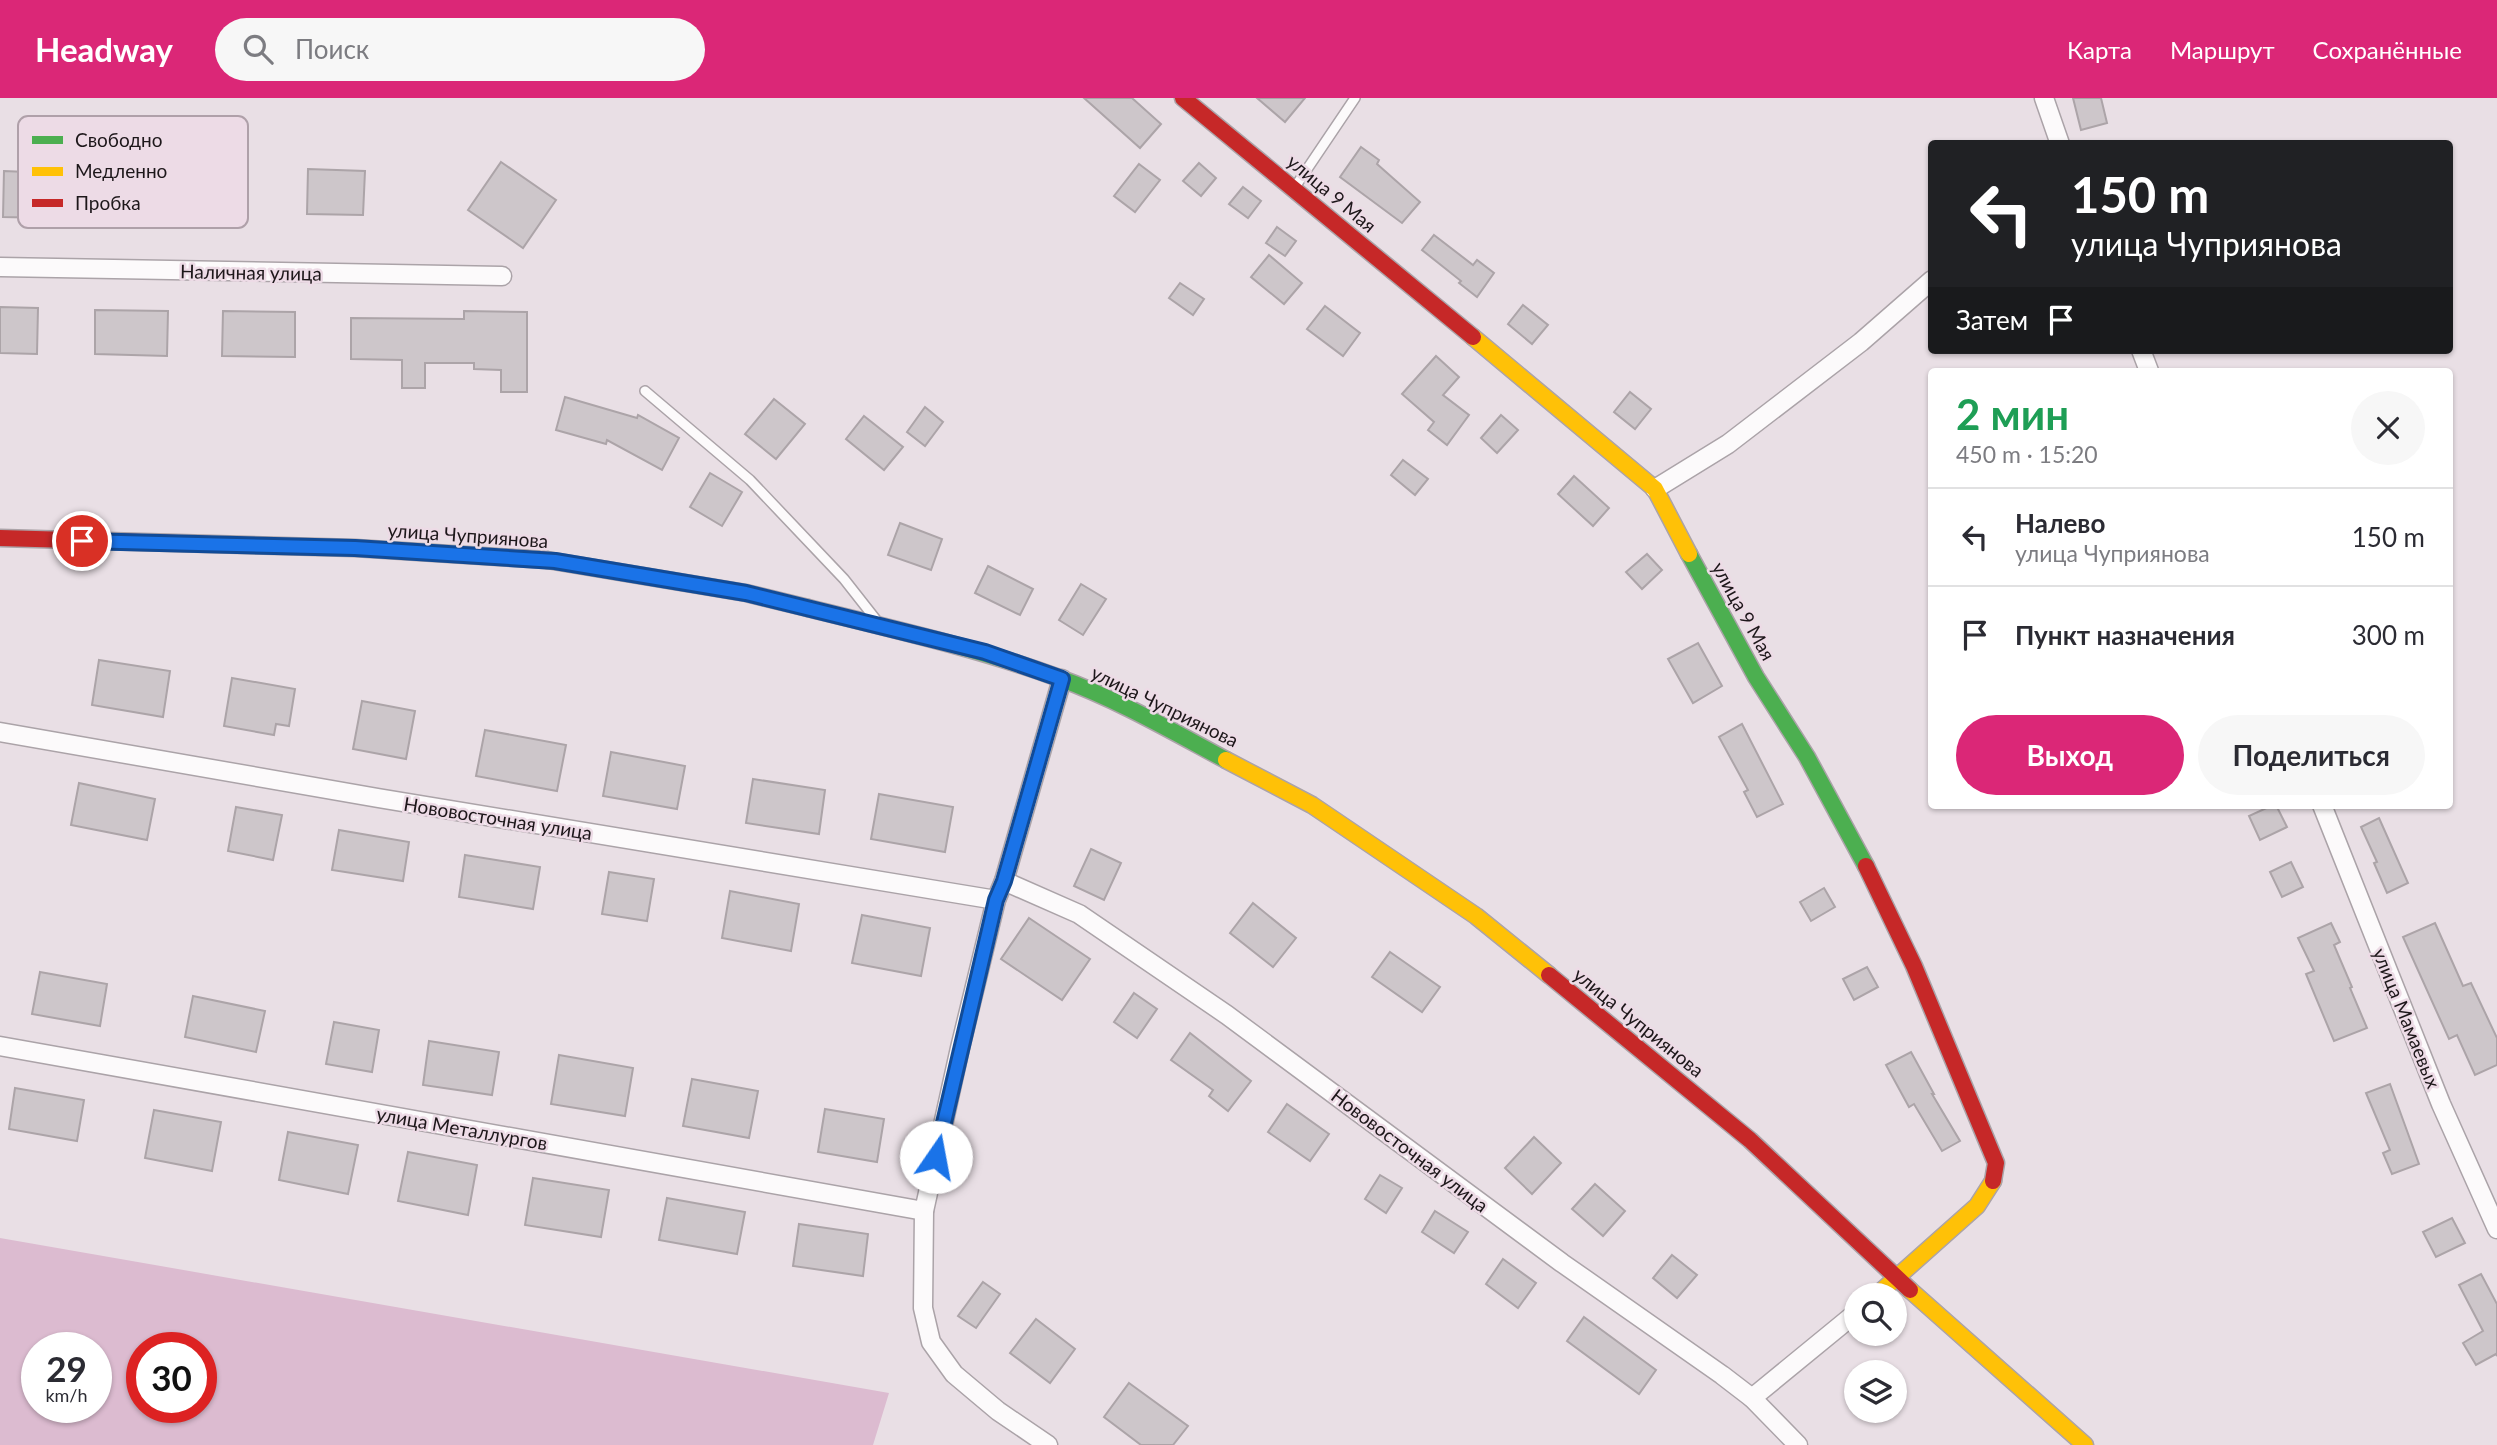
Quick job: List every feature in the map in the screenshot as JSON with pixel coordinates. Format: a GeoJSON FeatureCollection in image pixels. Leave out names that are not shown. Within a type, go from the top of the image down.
{"type":"FeatureCollection","features":[{"type":"Feature","properties":{"kind":"street","name":"улица 9 Мая"},"geometry":{"type":"LineString","coordinates":[[1183,98],[1655,489],[1756,677],[1807,757],[1870,874],[1914,966],[1996,1163],[1995,1177],[1987,1193],[1892,1283]]}},
{"type":"Feature","properties":{"kind":"street"},"geometry":{"type":"LineString","coordinates":[[2044,98],[2059,140]]}},
{"type":"Feature","properties":{"kind":"street","name":"Наличная улица"},"geometry":{"type":"LineString","coordinates":[[0,267],[502,276]]}},
{"type":"Feature","properties":{"kind":"street"},"geometry":{"type":"LineString","coordinates":[[1655,489],[1728,444],[1861,342],[1928,283]]}},
{"type":"Feature","properties":{"kind":"street","name":"улица Чуприянова"},"geometry":{"type":"LineString","coordinates":[[0,538],[355,548],[555,561],[746,593],[880,624],[985,652],[1062,679],[1133,711],[1312,805],[1476,916],[1749,1140],[1897,1279],[2085,1445]]}},
{"type":"Feature","properties":{"kind":"street"},"geometry":{"type":"LineString","coordinates":[[1048,1445],[998,1411],[954,1374],[931,1342],[923,1308],[924,1211],[996,900],[1004,881],[1062,679]]}},
{"type":"Feature","properties":{"kind":"street","name":"Нововосточная улица"},"geometry":{"type":"LineString","coordinates":[[0,732],[378,798],[996,900]]}},
{"type":"Feature","properties":{"kind":"street","name":"улица Мамаевых"},"geometry":{"type":"LineString","coordinates":[[2324,809],[2441,1104],[2497,1229]]}},
{"type":"Feature","properties":{"kind":"street","name":"Нововосточная улица"},"geometry":{"type":"LineString","coordinates":[[1004,881],[1079,914],[1227,1015],[1562,1263],[1752,1398],[1798,1445]]}},
{"type":"Feature","properties":{"kind":"street","name":"улица Металлургов"},"geometry":{"type":"LineString","coordinates":[[0,1046],[924,1211]]}},
{"type":"Feature","properties":{"kind":"street"},"geometry":{"type":"LineString","coordinates":[[1752,1398],[1844,1323]]}},
{"type":"Feature","properties":{"kind":"lane"},"geometry":{"type":"LineString","coordinates":[[1294,188],[1355,98]]}},
{"type":"Feature","properties":{"kind":"lane"},"geometry":{"type":"LineString","coordinates":[[645,391],[750,480],[845,579],[880,624]]}},
{"type":"Feature","properties":{"kind":"shaded area"},"geometry":{"type":"Polygon","coordinates":[[[0,1238],[889,1393],[873,1445],[0,1445],[0,1238]]]}},
{"type":"Feature","properties":{"kind":"building"},"geometry":{"type":"Polygon","coordinates":[[[1084,98],[1132,98],[1161,124],[1140,148],[1084,98]]]}},
{"type":"Feature","properties":{"kind":"building"},"geometry":{"type":"Polygon","coordinates":[[[1257,98],[1305,98],[1285,122],[1257,98]]]}},
{"type":"Feature","properties":{"kind":"building"},"geometry":{"type":"Polygon","coordinates":[[[2073,98],[2101,98],[2107,123],[2081,130],[2073,98]]]}},
{"type":"Feature","properties":{"kind":"building"},"geometry":{"type":"Polygon","coordinates":[[[1361,147],[1379,160],[1377,164],[1420,202],[1402,223],[1340,177],[1361,147]]]}},
{"type":"Feature","properties":{"kind":"building"},"geometry":{"type":"Polygon","coordinates":[[[501,162],[556,200],[523,248],[468,210],[501,162]]]}},
{"type":"Feature","properties":{"kind":"building"},"geometry":{"type":"Polygon","coordinates":[[[1199,163],[1216,178],[1201,196],[1183,181],[1199,163]]]}},
{"type":"Feature","properties":{"kind":"building"},"geometry":{"type":"Polygon","coordinates":[[[1139,164],[1160,180],[1135,212],[1114,196],[1139,164]]]}},
{"type":"Feature","properties":{"kind":"building"},"geometry":{"type":"Polygon","coordinates":[[[308,169],[365,171],[363,215],[307,214],[308,169]]]}},
{"type":"Feature","properties":{"kind":"building"},"geometry":{"type":"Polygon","coordinates":[[[4,171],[18,172],[18,217],[3,217],[4,171]]]}},
{"type":"Feature","properties":{"kind":"building"},"geometry":{"type":"Polygon","coordinates":[[[1243,187],[1261,201],[1248,218],[1229,204],[1243,187]]]}},
{"type":"Feature","properties":{"kind":"building"},"geometry":{"type":"Polygon","coordinates":[[[1277,227],[1296,241],[1285,256],[1266,243],[1277,227]]]}},
{"type":"Feature","properties":{"kind":"building"},"geometry":{"type":"Polygon","coordinates":[[[1434,235],[1473,265],[1477,260],[1494,273],[1477,297],[1422,250],[1434,235]]]}},
{"type":"Feature","properties":{"kind":"building"},"geometry":{"type":"Polygon","coordinates":[[[1269,255],[1302,283],[1284,304],[1251,277],[1269,255]]]}},
{"type":"Feature","properties":{"kind":"building"},"geometry":{"type":"Polygon","coordinates":[[[1180,283],[1204,299],[1193,315],[1169,298],[1180,283]]]}},
{"type":"Feature","properties":{"kind":"building"},"geometry":{"type":"Polygon","coordinates":[[[1523,305],[1548,325],[1532,344],[1508,324],[1523,305]]]}},
{"type":"Feature","properties":{"kind":"building"},"geometry":{"type":"Polygon","coordinates":[[[1325,306],[1360,333],[1343,356],[1307,329],[1325,306]]]}},
{"type":"Feature","properties":{"kind":"building"},"geometry":{"type":"Polygon","coordinates":[[[0,307],[38,308],[37,354],[0,353],[0,307]]]}},
{"type":"Feature","properties":{"kind":"building"},"geometry":{"type":"Polygon","coordinates":[[[95,310],[168,311],[167,356],[95,354],[95,310]]]}},
{"type":"Feature","properties":{"kind":"building"},"geometry":{"type":"Polygon","coordinates":[[[223,311],[295,312],[295,357],[222,356],[223,311]]]}},
{"type":"Feature","properties":{"kind":"building"},"geometry":{"type":"Polygon","coordinates":[[[464,311],[527,312],[527,392],[501,392],[501,370],[474,369],[474,363],[425,363],[425,388],[402,388],[402,360],[351,359],[351,318],[464,319],[464,311]]]}},
{"type":"Feature","properties":{"kind":"building"},"geometry":{"type":"Polygon","coordinates":[[[1436,356],[1459,377],[1443,395],[1469,415],[1447,445],[1428,430],[1434,422],[1402,394],[1436,356]]]}},
{"type":"Feature","properties":{"kind":"building"},"geometry":{"type":"Polygon","coordinates":[[[1630,392],[1651,409],[1635,429],[1614,412],[1630,392]]]}},
{"type":"Feature","properties":{"kind":"building"},"geometry":{"type":"Polygon","coordinates":[[[565,397],[637,418],[638,415],[679,438],[662,470],[607,440],[606,444],[556,430],[565,397]]]}},
{"type":"Feature","properties":{"kind":"building"},"geometry":{"type":"Polygon","coordinates":[[[774,399],[805,424],[776,459],[745,434],[774,399]]]}},
{"type":"Feature","properties":{"kind":"building"},"geometry":{"type":"Polygon","coordinates":[[[925,407],[943,422],[925,446],[907,432],[925,407]]]}},
{"type":"Feature","properties":{"kind":"building"},"geometry":{"type":"Polygon","coordinates":[[[1501,415],[1518,430],[1497,453],[1481,438],[1501,415]]]}},
{"type":"Feature","properties":{"kind":"building"},"geometry":{"type":"Polygon","coordinates":[[[864,416],[903,447],[884,470],[846,439],[864,416]]]}},
{"type":"Feature","properties":{"kind":"building"},"geometry":{"type":"Polygon","coordinates":[[[1403,460],[1428,479],[1415,495],[1391,475],[1403,460]]]}},
{"type":"Feature","properties":{"kind":"building"},"geometry":{"type":"Polygon","coordinates":[[[710,473],[742,492],[722,526],[690,507],[710,473]]]}},
{"type":"Feature","properties":{"kind":"building"},"geometry":{"type":"Polygon","coordinates":[[[1574,476],[1609,508],[1593,526],[1558,494],[1574,476]]]}},
{"type":"Feature","properties":{"kind":"building"},"geometry":{"type":"Polygon","coordinates":[[[900,523],[942,539],[931,570],[888,555],[900,523]]]}},
{"type":"Feature","properties":{"kind":"building"},"geometry":{"type":"Polygon","coordinates":[[[1647,554],[1662,570],[1642,589],[1626,572],[1647,554]]]}},
{"type":"Feature","properties":{"kind":"building"},"geometry":{"type":"Polygon","coordinates":[[[988,566],[1033,589],[1020,615],[975,593],[988,566]]]}},
{"type":"Feature","properties":{"kind":"building"},"geometry":{"type":"Polygon","coordinates":[[[1081,584],[1106,599],[1083,635],[1059,620],[1081,584]]]}},
{"type":"Feature","properties":{"kind":"building"},"geometry":{"type":"Polygon","coordinates":[[[1698,643],[1722,686],[1693,703],[1668,659],[1698,643]]]}},
{"type":"Feature","properties":{"kind":"building"},"geometry":{"type":"Polygon","coordinates":[[[99,660],[170,671],[163,717],[92,705],[99,660]]]}},
{"type":"Feature","properties":{"kind":"building"},"geometry":{"type":"Polygon","coordinates":[[[232,678],[295,689],[289,726],[276,724],[274,735],[224,726],[232,678]]]}},
{"type":"Feature","properties":{"kind":"building"},"geometry":{"type":"Polygon","coordinates":[[[362,701],[415,711],[406,759],[353,749],[362,701]]]}},
{"type":"Feature","properties":{"kind":"building"},"geometry":{"type":"Polygon","coordinates":[[[1742,724],[1783,804],[1757,817],[1744,792],[1748,790],[1719,737],[1742,724]]]}},
{"type":"Feature","properties":{"kind":"building"},"geometry":{"type":"Polygon","coordinates":[[[485,730],[566,745],[557,791],[476,776],[485,730]]]}},
{"type":"Feature","properties":{"kind":"building"},"geometry":{"type":"Polygon","coordinates":[[[611,752],[685,766],[677,809],[603,796],[611,752]]]}},
{"type":"Feature","properties":{"kind":"building"},"geometry":{"type":"Polygon","coordinates":[[[753,779],[825,790],[819,834],[746,823],[753,779]]]}},
{"type":"Feature","properties":{"kind":"building"},"geometry":{"type":"Polygon","coordinates":[[[79,783],[155,799],[147,840],[71,825],[79,783]]]}},
{"type":"Feature","properties":{"kind":"building"},"geometry":{"type":"Polygon","coordinates":[[[879,794],[953,807],[945,852],[871,839],[879,794]]]}},
{"type":"Feature","properties":{"kind":"building"},"geometry":{"type":"Polygon","coordinates":[[[236,807],[282,815],[273,860],[228,851],[236,807]]]}},
{"type":"Feature","properties":{"kind":"building"},"geometry":{"type":"Polygon","coordinates":[[[2264,809],[2278,809],[2287,827],[2260,840],[2249,816],[2264,809]]]}},
{"type":"Feature","properties":{"kind":"building"},"geometry":{"type":"Polygon","coordinates":[[[2379,818],[2408,883],[2387,893],[2361,827],[2379,818]]]}},
{"type":"Feature","properties":{"kind":"building"},"geometry":{"type":"Polygon","coordinates":[[[339,830],[409,842],[403,881],[332,870],[339,830]]]}},
{"type":"Feature","properties":{"kind":"building"},"geometry":{"type":"Polygon","coordinates":[[[1091,849],[1121,863],[1104,900],[1074,886],[1091,849]]]}},
{"type":"Feature","properties":{"kind":"building"},"geometry":{"type":"Polygon","coordinates":[[[465,855],[540,867],[533,909],[459,897],[465,855]]]}},
{"type":"Feature","properties":{"kind":"building"},"geometry":{"type":"Polygon","coordinates":[[[2291,862],[2303,887],[2282,897],[2270,872],[2291,862]]]}},
{"type":"Feature","properties":{"kind":"building"},"geometry":{"type":"Polygon","coordinates":[[[609,872],[654,879],[647,921],[602,914],[609,872]]]}},
{"type":"Feature","properties":{"kind":"building"},"geometry":{"type":"Polygon","coordinates":[[[1824,888],[1835,907],[1811,921],[1800,902],[1824,888]]]}},
{"type":"Feature","properties":{"kind":"building"},"geometry":{"type":"Polygon","coordinates":[[[730,891],[799,904],[791,951],[722,938],[730,891]]]}},
{"type":"Feature","properties":{"kind":"building"},"geometry":{"type":"Polygon","coordinates":[[[1253,903],[1296,938],[1273,967],[1230,933],[1253,903]]]}},
{"type":"Feature","properties":{"kind":"building"},"geometry":{"type":"Polygon","coordinates":[[[862,915],[930,928],[921,976],[852,963],[862,915]]]}},
{"type":"Feature","properties":{"kind":"building"},"geometry":{"type":"Polygon","coordinates":[[[1029,918],[1090,959],[1062,1000],[1001,959],[1029,918]]]}},
{"type":"Feature","properties":{"kind":"building"},"geometry":{"type":"Polygon","coordinates":[[[2331,923],[2340,942],[2334,945],[2367,1028],[2334,1041],[2306,974],[2314,971],[2298,938],[2331,923]]]}},
{"type":"Feature","properties":{"kind":"building"},"geometry":{"type":"Polygon","coordinates":[[[2435,923],[2463,986],[2471,983],[2497,1038],[2497,1065],[2475,1075],[2457,1035],[2449,1039],[2403,937],[2435,923]]]}},
{"type":"Feature","properties":{"kind":"building"},"geometry":{"type":"Polygon","coordinates":[[[1390,952],[1440,987],[1422,1012],[1372,977],[1390,952]]]}},
{"type":"Feature","properties":{"kind":"building"},"geometry":{"type":"Polygon","coordinates":[[[1867,967],[1878,987],[1854,1000],[1843,979],[1867,967]]]}},
{"type":"Feature","properties":{"kind":"building"},"geometry":{"type":"Polygon","coordinates":[[[40,972],[107,984],[100,1026],[32,1014],[40,972]]]}},
{"type":"Feature","properties":{"kind":"building"},"geometry":{"type":"Polygon","coordinates":[[[1134,993],[1157,1009],[1137,1038],[1114,1022],[1134,993]]]}},
{"type":"Feature","properties":{"kind":"building"},"geometry":{"type":"Polygon","coordinates":[[[193,996],[265,1011],[256,1052],[185,1037],[193,996]]]}},
{"type":"Feature","properties":{"kind":"building"},"geometry":{"type":"Polygon","coordinates":[[[334,1022],[379,1030],[372,1072],[326,1064],[334,1022]]]}},
{"type":"Feature","properties":{"kind":"building"},"geometry":{"type":"Polygon","coordinates":[[[1190,1033],[1251,1081],[1228,1111],[1209,1096],[1213,1090],[1171,1060],[1190,1033]]]}},
{"type":"Feature","properties":{"kind":"building"},"geometry":{"type":"Polygon","coordinates":[[[429,1041],[499,1052],[492,1095],[423,1085],[429,1041]]]}},
{"type":"Feature","properties":{"kind":"building"},"geometry":{"type":"Polygon","coordinates":[[[1911,1052],[1960,1141],[1942,1151],[1914,1104],[1909,1107],[1886,1065],[1911,1052]]]}},
{"type":"Feature","properties":{"kind":"building"},"geometry":{"type":"Polygon","coordinates":[[[559,1055],[633,1068],[625,1116],[551,1104],[559,1055]]]}},
{"type":"Feature","properties":{"kind":"building"},"geometry":{"type":"Polygon","coordinates":[[[692,1079],[758,1091],[749,1138],[683,1126],[692,1079]]]}},
{"type":"Feature","properties":{"kind":"building"},"geometry":{"type":"Polygon","coordinates":[[[2390,1084],[2419,1164],[2392,1174],[2383,1153],[2390,1150],[2366,1093],[2390,1084]]]}},
{"type":"Feature","properties":{"kind":"building"},"geometry":{"type":"Polygon","coordinates":[[[15,1088],[84,1100],[77,1141],[9,1129],[15,1088]]]}},
{"type":"Feature","properties":{"kind":"building"},"geometry":{"type":"Polygon","coordinates":[[[1287,1104],[1329,1134],[1310,1161],[1268,1132],[1287,1104]]]}},
{"type":"Feature","properties":{"kind":"building"},"geometry":{"type":"Polygon","coordinates":[[[825,1109],[884,1119],[877,1162],[818,1152],[825,1109]]]}},
{"type":"Feature","properties":{"kind":"building"},"geometry":{"type":"Polygon","coordinates":[[[154,1110],[221,1122],[212,1171],[145,1158],[154,1110]]]}},
{"type":"Feature","properties":{"kind":"building"},"geometry":{"type":"Polygon","coordinates":[[[288,1132],[358,1145],[348,1194],[279,1180],[288,1132]]]}},
{"type":"Feature","properties":{"kind":"building"},"geometry":{"type":"Polygon","coordinates":[[[1534,1137],[1561,1163],[1532,1194],[1505,1168],[1534,1137]]]}},
{"type":"Feature","properties":{"kind":"building"},"geometry":{"type":"Polygon","coordinates":[[[408,1152],[477,1165],[468,1215],[398,1201],[408,1152]]]}},
{"type":"Feature","properties":{"kind":"building"},"geometry":{"type":"Polygon","coordinates":[[[1380,1175],[1402,1188],[1386,1213],[1365,1199],[1380,1175]]]}},
{"type":"Feature","properties":{"kind":"building"},"geometry":{"type":"Polygon","coordinates":[[[533,1178],[609,1190],[601,1237],[525,1225],[533,1178]]]}},
{"type":"Feature","properties":{"kind":"building"},"geometry":{"type":"Polygon","coordinates":[[[1595,1184],[1625,1211],[1603,1236],[1572,1209],[1595,1184]]]}},
{"type":"Feature","properties":{"kind":"building"},"geometry":{"type":"Polygon","coordinates":[[[667,1198],[745,1212],[737,1254],[659,1240],[667,1198]]]}},
{"type":"Feature","properties":{"kind":"building"},"geometry":{"type":"Polygon","coordinates":[[[1435,1211],[1468,1232],[1454,1253],[1422,1232],[1435,1211]]]}},
{"type":"Feature","properties":{"kind":"building"},"geometry":{"type":"Polygon","coordinates":[[[2452,1218],[2465,1243],[2436,1257],[2423,1232],[2452,1218]]]}},
{"type":"Feature","properties":{"kind":"building"},"geometry":{"type":"Polygon","coordinates":[[[799,1224],[868,1234],[863,1276],[793,1266],[799,1224]]]}},
{"type":"Feature","properties":{"kind":"building"},"geometry":{"type":"Polygon","coordinates":[[[1672,1255],[1697,1275],[1677,1298],[1653,1278],[1672,1255]]]}},
{"type":"Feature","properties":{"kind":"building"},"geometry":{"type":"Polygon","coordinates":[[[1503,1259],[1536,1283],[1518,1308],[1486,1284],[1503,1259]]]}},
{"type":"Feature","properties":{"kind":"building"},"geometry":{"type":"Polygon","coordinates":[[[2481,1274],[2497,1304],[2497,1356],[2496,1354],[2476,1365],[2463,1343],[2483,1331],[2459,1285],[2481,1274]]]}},
{"type":"Feature","properties":{"kind":"building"},"geometry":{"type":"Polygon","coordinates":[[[983,1282],[1000,1294],[976,1328],[958,1316],[983,1282]]]}},
{"type":"Feature","properties":{"kind":"building"},"geometry":{"type":"Polygon","coordinates":[[[1584,1317],[1656,1370],[1639,1394],[1567,1341],[1584,1317]]]}},
{"type":"Feature","properties":{"kind":"building"},"geometry":{"type":"Polygon","coordinates":[[[1036,1319],[1075,1349],[1050,1383],[1010,1353],[1036,1319]]]}},
{"type":"Feature","properties":{"kind":"building"},"geometry":{"type":"Polygon","coordinates":[[[1129,1383],[1188,1426],[1173,1445],[1141,1445],[1104,1417],[1129,1383]]]}},
{"type":"Feature","properties":{"kind":"traffic: fast"},"geometry":{"type":"LineString","coordinates":[[1689,554],[1756,677],[1807,757],[1866,866]]}},
{"type":"Feature","properties":{"kind":"traffic: fast"},"geometry":{"type":"LineString","coordinates":[[808,608],[966,648],[1059,678],[1123,706],[1226,760]]}},
{"type":"Feature","properties":{"kind":"traffic: slow"},"geometry":{"type":"LineString","coordinates":[[1473,337],[1655,489],[1689,554]]}},
{"type":"Feature","properties":{"kind":"traffic: slow"},"geometry":{"type":"LineString","coordinates":[[547,560],[746,593],[808,608]]}},
{"type":"Feature","properties":{"kind":"traffic: slow"},"geometry":{"type":"LineString","coordinates":[[1226,760],[1312,805],[1476,916],[1549,975]]}},
{"type":"Feature","properties":{"kind":"traffic: slow"},"geometry":{"type":"LineString","coordinates":[[1890,1283],[1977,1206],[1993,1181]]}},
{"type":"Feature","properties":{"kind":"traffic: slow"},"geometry":{"type":"LineString","coordinates":[[1910,1290],[2085,1445]]}},
{"type":"Feature","properties":{"kind":"traffic: jam"},"geometry":{"type":"LineString","coordinates":[[1183,98],[1473,337]]}},
{"type":"Feature","properties":{"kind":"traffic: jam"},"geometry":{"type":"LineString","coordinates":[[0,538],[355,548],[547,560]]}},
{"type":"Feature","properties":{"kind":"traffic: jam"},"geometry":{"type":"LineString","coordinates":[[1866,866],[1914,966],[1996,1163],[1993,1181]]}},
{"type":"Feature","properties":{"kind":"traffic: jam"},"geometry":{"type":"LineString","coordinates":[[1549,975],[1750,1140],[1910,1290]]}},
{"type":"Feature","properties":{"kind":"route"},"geometry":{"type":"LineString","coordinates":[[82,541],[355,548],[555,561],[746,593],[880,624],[985,652],[1062,679],[1004,881],[996,900],[936,1157]]}}]}
